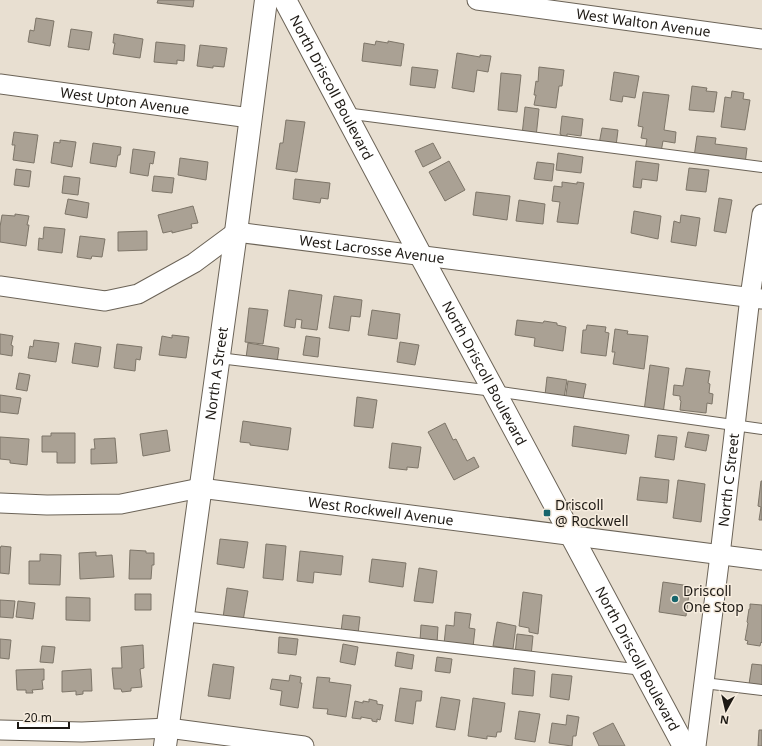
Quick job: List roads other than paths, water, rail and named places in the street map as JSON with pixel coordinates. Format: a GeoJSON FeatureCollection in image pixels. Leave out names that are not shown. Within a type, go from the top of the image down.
{"type":"FeatureCollection","features":[{"type":"Feature","properties":{"kind":"main road","name":"North A Street"},"geometry":{"type":"LineString","coordinates":[[166,737],[236,232],[266,0]]}},
{"type":"Feature","properties":{"kind":"main road","name":"North Driscoll Boulevard"},"geometry":{"type":"LineString","coordinates":[[285,0],[684,746]]}},
{"type":"Feature","properties":{"kind":"street","name":"West Walton Avenue"},"geometry":{"type":"LineString","coordinates":[[477,0],[762,39]]}},
{"type":"Feature","properties":{"kind":"street","name":"West Upton Avenue"},"geometry":{"type":"LineString","coordinates":[[0,84],[250,118]]}},
{"type":"Feature","properties":{"kind":"street","name":"North C Street"},"geometry":{"type":"LineString","coordinates":[[696,746],[735,426],[756,298],[762,214]]}},
{"type":"Feature","properties":{"kind":"street","name":"West Lacrosse Avenue"},"geometry":{"type":"LineString","coordinates":[[236,232],[756,298]]}},
{"type":"Feature","properties":{"kind":"street"},"geometry":{"type":"LineString","coordinates":[[0,286],[105,301],[138,294],[194,263],[236,232]]}},
{"type":"Feature","properties":{"kind":"street","name":"West Rockwell Avenue"},"geometry":{"type":"LineString","coordinates":[[0,502],[47,505],[121,504],[200,488],[762,560]]}},
{"type":"Feature","properties":{"kind":"street"},"geometry":{"type":"LineString","coordinates":[[0,730],[82,732],[304,746]]}},
{"type":"Feature","properties":{"kind":"lane"},"geometry":{"type":"LineString","coordinates":[[345,113],[762,167]]}},
{"type":"Feature","properties":{"kind":"lane"},"geometry":{"type":"LineString","coordinates":[[218,358],[494,391],[762,429]]}},
{"type":"Feature","properties":{"kind":"lane"},"geometry":{"type":"LineString","coordinates":[[183,616],[643,670]]}},
{"type":"Feature","properties":{"kind":"lane"},"geometry":{"type":"LineString","coordinates":[[704,683],[762,690]]}},
{"type":"Feature","properties":{"kind":"place","name":"Driscoll @ Rockwell"},"geometry":{"type":"Point","coordinates":[547,513]}},
{"type":"Feature","properties":{"kind":"place","name":"Driscoll One Stop"},"geometry":{"type":"Point","coordinates":[675,599]}}]}
